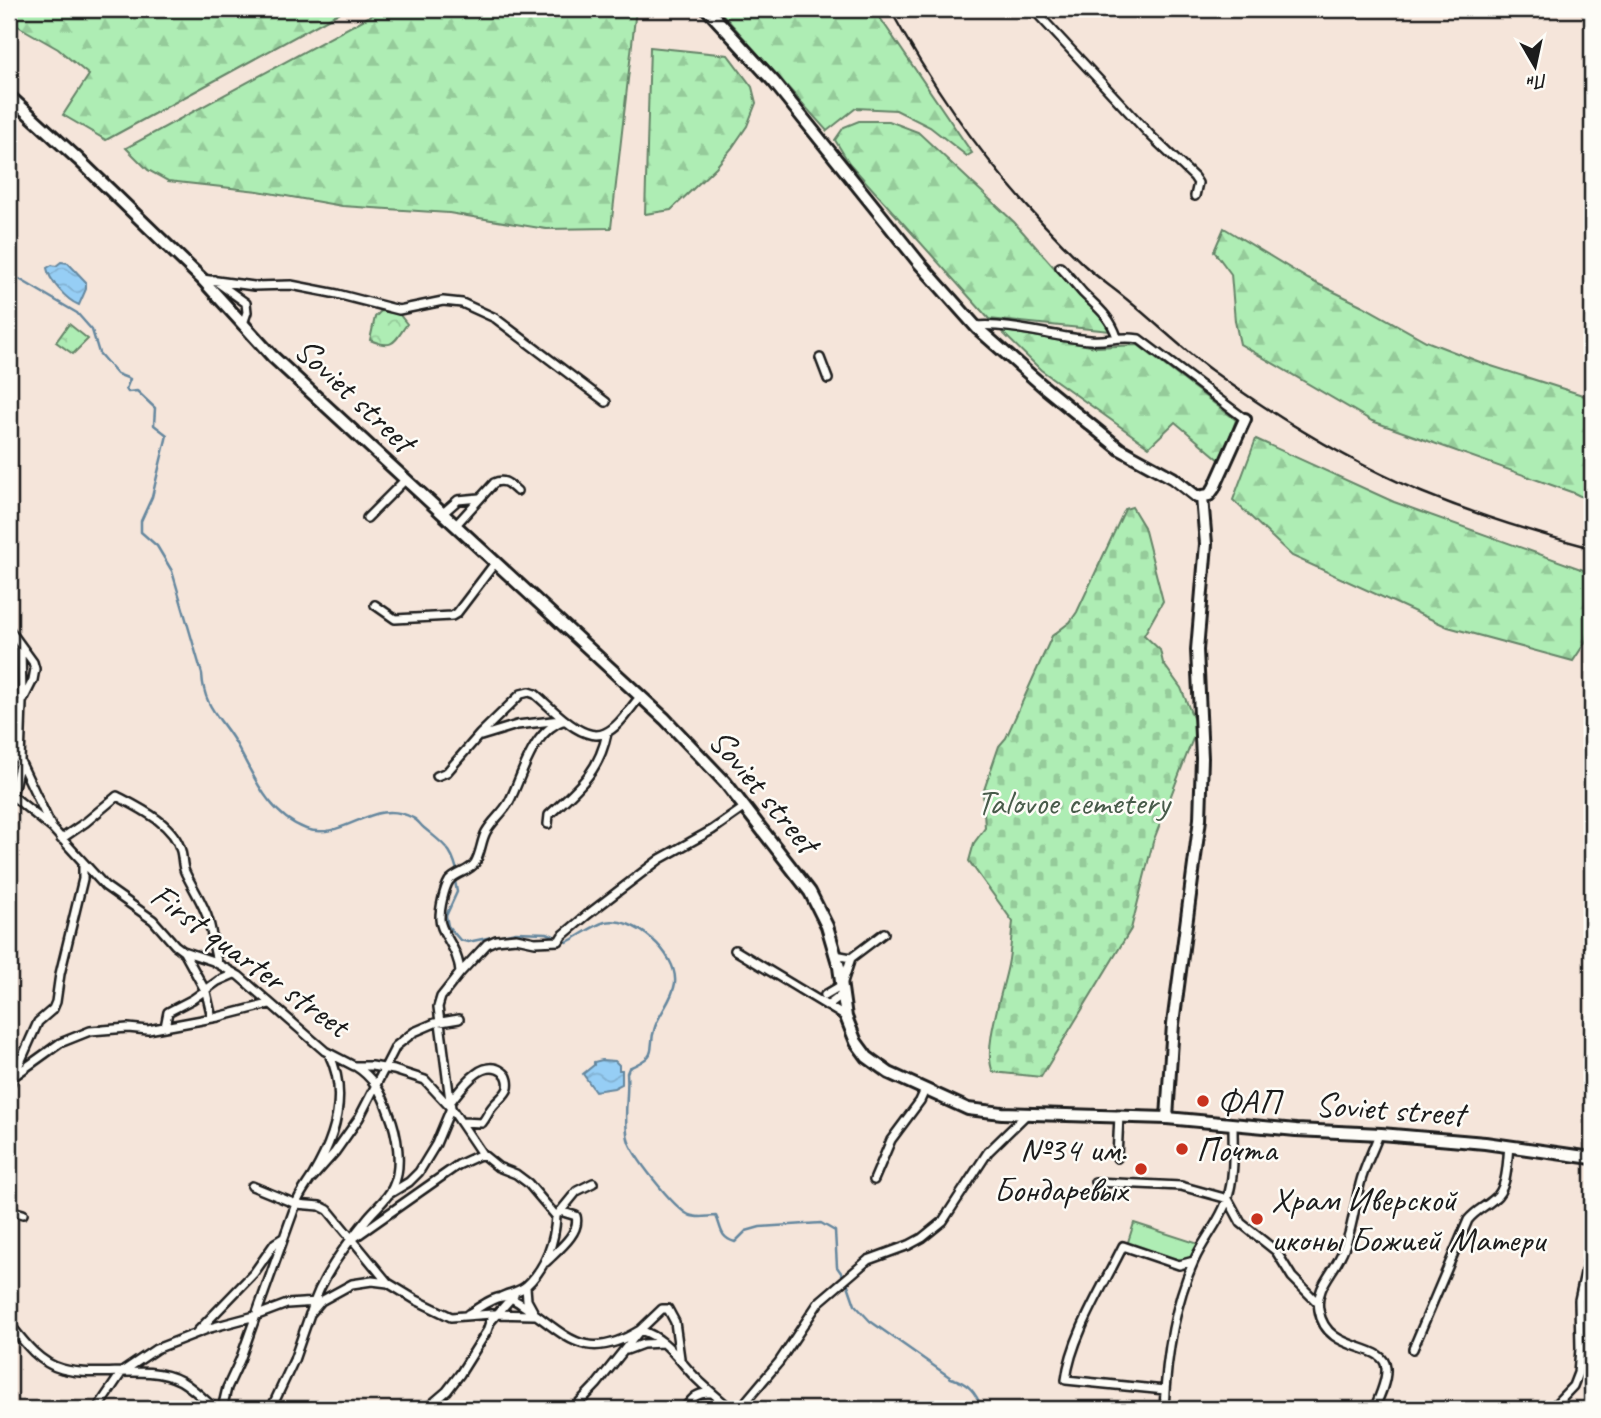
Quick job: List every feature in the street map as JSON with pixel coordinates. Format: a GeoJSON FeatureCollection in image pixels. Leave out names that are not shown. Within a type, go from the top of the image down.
{"type":"FeatureCollection","features":[{"type":"Feature","properties":{"kind":"main road"},"geometry":{"type":"LineString","coordinates":[[707,9],[774,82],[920,264],[975,326],[1120,449],[1173,478],[1197,497],[1202,497],[1209,495],[1214,488],[1244,419]]}},
{"type":"Feature","properties":{"kind":"main road","name":"Soviet street"},"geometry":{"type":"LineString","coordinates":[[9,96],[202,279],[272,356],[697,752],[745,807],[810,892],[827,926],[846,1017],[856,1042],[867,1057],[888,1073],[968,1109],[1119,1115],[1379,1134],[1509,1146],[1592,1158]]}},
{"type":"Feature","properties":{"kind":"main road"},"geometry":{"type":"LineString","coordinates":[[1167,1118],[1173,1024],[1200,819],[1202,758],[1197,650],[1206,544],[1202,497]]}},
{"type":"Feature","properties":{"kind":"street"},"geometry":{"type":"LineString","coordinates":[[1033,9],[1151,136],[1194,177],[1198,183],[1195,196]]}},
{"type":"Feature","properties":{"kind":"street"},"geometry":{"type":"LineString","coordinates":[[1060,267],[1101,309],[1117,337]]}},
{"type":"Feature","properties":{"kind":"street"},"geometry":{"type":"LineString","coordinates":[[202,279],[249,285],[291,285],[398,310],[443,301],[462,303],[495,318],[606,402]]}},
{"type":"Feature","properties":{"kind":"street"},"geometry":{"type":"LineString","coordinates":[[214,279],[246,303],[247,312],[243,324]]}},
{"type":"Feature","properties":{"kind":"street"},"geometry":{"type":"LineString","coordinates":[[241,298],[249,285]]}},
{"type":"Feature","properties":{"kind":"street"},"geometry":{"type":"LineString","coordinates":[[975,326],[996,324],[1093,340],[1117,337],[1145,343],[1244,419]]}},
{"type":"Feature","properties":{"kind":"street"},"geometry":{"type":"LineString","coordinates":[[820,358],[828,379]]}},
{"type":"Feature","properties":{"kind":"street"},"geometry":{"type":"LineString","coordinates":[[367,518],[405,480]]}},
{"type":"Feature","properties":{"kind":"street"},"geometry":{"type":"LineString","coordinates":[[455,526],[494,483],[506,481],[517,491]]}},
{"type":"Feature","properties":{"kind":"street"},"geometry":{"type":"LineString","coordinates":[[442,514],[458,500],[479,498]]}},
{"type":"Feature","properties":{"kind":"street"},"geometry":{"type":"LineString","coordinates":[[375,605],[395,619],[452,616],[495,563]]}},
{"type":"Feature","properties":{"kind":"street","name":"First quarter street"},"geometry":{"type":"LineString","coordinates":[[9,629],[33,662],[35,669],[33,680],[22,702],[20,761],[10,794],[52,828],[105,887],[153,920],[175,945],[183,951],[219,964],[234,974],[329,1054],[355,1066],[386,1069],[425,1080],[452,1104],[482,1154],[498,1167],[516,1174],[528,1183],[558,1214],[576,1216],[578,1222],[575,1230],[543,1265]]}},
{"type":"Feature","properties":{"kind":"street"},"geometry":{"type":"LineString","coordinates":[[20,645],[22,702]]}},
{"type":"Feature","properties":{"kind":"street"},"geometry":{"type":"LineString","coordinates":[[437,776],[447,772],[521,694],[535,694],[583,733],[596,736],[607,733]]}},
{"type":"Feature","properties":{"kind":"street"},"geometry":{"type":"LineString","coordinates":[[548,824],[549,815],[592,774],[607,733],[640,697]]}},
{"type":"Feature","properties":{"kind":"street"},"geometry":{"type":"LineString","coordinates":[[9,724],[21,714]]}},
{"type":"Feature","properties":{"kind":"street"},"geometry":{"type":"LineString","coordinates":[[477,738],[517,724],[565,720]]}},
{"type":"Feature","properties":{"kind":"street"},"geometry":{"type":"LineString","coordinates":[[460,972],[457,954],[440,919],[450,880],[472,868],[485,835],[509,801],[522,767],[538,743],[557,722],[565,720]]}},
{"type":"Feature","properties":{"kind":"street","name":"First quarter street"},"geometry":{"type":"LineString","coordinates":[[9,747],[20,761],[52,828]]}},
{"type":"Feature","properties":{"kind":"street"},"geometry":{"type":"LineString","coordinates":[[61,839],[117,796],[156,820],[175,837],[185,872],[202,903],[209,923],[213,949],[219,964]]}},
{"type":"Feature","properties":{"kind":"street"},"geometry":{"type":"LineString","coordinates":[[452,1104],[438,1007],[441,997],[460,972],[487,944],[516,938],[535,942],[561,939],[660,859],[712,830],[745,807]]}},
{"type":"Feature","properties":{"kind":"street"},"geometry":{"type":"LineString","coordinates":[[9,1087],[38,1023],[57,1002],[60,974],[83,878],[82,864]]}},
{"type":"Feature","properties":{"kind":"street"},"geometry":{"type":"LineString","coordinates":[[827,1006],[842,990],[851,958],[884,933]]}},
{"type":"Feature","properties":{"kind":"street"},"geometry":{"type":"LineString","coordinates":[[735,950],[846,1017]]}},
{"type":"Feature","properties":{"kind":"street"},"geometry":{"type":"LineString","coordinates":[[183,951],[205,991],[212,1018]]}},
{"type":"Feature","properties":{"kind":"street"},"geometry":{"type":"LineString","coordinates":[[835,955],[851,958]]}},
{"type":"Feature","properties":{"kind":"street"},"geometry":{"type":"LineString","coordinates":[[165,1027],[168,1012],[234,974]]}},
{"type":"Feature","properties":{"kind":"street"},"geometry":{"type":"LineString","coordinates":[[825,995],[842,990]]}},
{"type":"Feature","properties":{"kind":"street"},"geometry":{"type":"LineString","coordinates":[[14,1076],[76,1035],[90,1031],[128,1027],[148,1030],[270,1004]]}},
{"type":"Feature","properties":{"kind":"street"},"geometry":{"type":"LineString","coordinates":[[222,1409],[227,1388],[240,1360],[300,1191],[346,1137],[386,1069],[389,1056],[396,1046],[414,1032],[459,1018]]}},
{"type":"Feature","properties":{"kind":"street"},"geometry":{"type":"LineString","coordinates":[[312,1178],[331,1135],[340,1105],[339,1078],[329,1054]]}},
{"type":"Feature","properties":{"kind":"street"},"geometry":{"type":"LineString","coordinates":[[353,1239],[363,1223],[389,1194],[397,1172],[395,1132],[391,1116],[376,1085],[355,1066]]}},
{"type":"Feature","properties":{"kind":"street"},"geometry":{"type":"LineString","coordinates":[[389,1194],[409,1182],[419,1172],[436,1144],[452,1104],[475,1073],[483,1068],[494,1068],[504,1073],[509,1080],[508,1090],[482,1123],[463,1122]]}},
{"type":"Feature","properties":{"kind":"street"},"geometry":{"type":"LineString","coordinates":[[874,1180],[891,1140],[925,1090]]}},
{"type":"Feature","properties":{"kind":"street"},"geometry":{"type":"LineString","coordinates":[[743,1409],[747,1400],[779,1363],[819,1302],[868,1259],[922,1238],[943,1221],[989,1152],[1028,1113]]}},
{"type":"Feature","properties":{"kind":"street"},"geometry":{"type":"LineString","coordinates":[[1117,1158],[1119,1115]]}},
{"type":"Feature","properties":{"kind":"street"},"geometry":{"type":"LineString","coordinates":[[1164,1409],[1171,1341],[1194,1261],[1227,1199],[1233,1165],[1233,1124]]}},
{"type":"Feature","properties":{"kind":"street"},"geometry":{"type":"LineString","coordinates":[[1315,1295],[1347,1241],[1360,1183],[1379,1134]]}},
{"type":"Feature","properties":{"kind":"street"},"geometry":{"type":"LineString","coordinates":[[1413,1349],[1468,1220],[1476,1210],[1496,1199],[1502,1192],[1509,1146]]}},
{"type":"Feature","properties":{"kind":"street"},"geometry":{"type":"LineString","coordinates":[[271,1409],[294,1360],[310,1314],[345,1247],[458,1165],[482,1154]]}},
{"type":"Feature","properties":{"kind":"street"},"geometry":{"type":"LineString","coordinates":[[1095,1182],[1181,1186],[1227,1199],[1241,1223],[1276,1251],[1292,1277],[1315,1295],[1323,1321],[1332,1336],[1378,1354],[1384,1361],[1385,1376],[1374,1409]]}},
{"type":"Feature","properties":{"kind":"street"},"geometry":{"type":"LineString","coordinates":[[426,1409],[447,1391],[460,1374],[496,1314],[526,1287],[543,1265],[552,1243],[558,1214],[577,1191],[593,1183]]}},
{"type":"Feature","properties":{"kind":"street"},"geometry":{"type":"LineString","coordinates":[[252,1186],[296,1203],[320,1206],[328,1210],[388,1283],[437,1311],[451,1317],[534,1315]]}},
{"type":"Feature","properties":{"kind":"street"},"geometry":{"type":"LineString","coordinates":[[9,1210],[23,1214]]}},
{"type":"Feature","properties":{"kind":"street"},"geometry":{"type":"LineString","coordinates":[[195,1334],[254,1273],[275,1243],[283,1238]]}},
{"type":"Feature","properties":{"kind":"street"},"geometry":{"type":"LineString","coordinates":[[1551,1409],[1573,1386],[1578,1373],[1579,1300],[1592,1241]]}},
{"type":"Feature","properties":{"kind":"street"},"geometry":{"type":"LineString","coordinates":[[1165,1390],[1066,1380],[1077,1341],[1123,1246],[1179,1265],[1194,1261]]}},
{"type":"Feature","properties":{"kind":"street"},"geometry":{"type":"LineString","coordinates":[[97,1409],[122,1372],[156,1349],[287,1304],[317,1301],[352,1284],[372,1281],[388,1283]]}},
{"type":"Feature","properties":{"kind":"street"},"geometry":{"type":"LineString","coordinates":[[526,1287],[527,1300],[534,1315]]}},
{"type":"Feature","properties":{"kind":"street"},"geometry":{"type":"LineString","coordinates":[[514,1295],[534,1315],[568,1339],[598,1345],[624,1340],[640,1330],[656,1335],[711,1393],[730,1408],[747,1400]]}},
{"type":"Feature","properties":{"kind":"street"},"geometry":{"type":"LineString","coordinates":[[465,1316],[500,1297],[514,1295]]}},
{"type":"Feature","properties":{"kind":"street"},"geometry":{"type":"LineString","coordinates":[[573,1409],[640,1330],[662,1309],[668,1310],[676,1322],[680,1358]]}},
{"type":"Feature","properties":{"kind":"street"},"geometry":{"type":"LineString","coordinates":[[9,1324],[44,1360],[61,1369],[166,1376],[180,1381],[215,1409]]}},
{"type":"Feature","properties":{"kind":"street"},"geometry":{"type":"LineString","coordinates":[[624,1351],[643,1344],[663,1343]]}},
{"type":"Feature","properties":{"kind":"street"},"geometry":{"type":"LineString","coordinates":[[684,1409],[695,1395],[711,1393]]}},
{"type":"Feature","properties":{"kind":"green space"},"geometry":{"type":"Polygon","coordinates":[[[9,9],[346,9],[106,140],[63,115],[89,75],[58,49],[9,21],[9,9]]]}},
{"type":"Feature","properties":{"kind":"green space"},"geometry":{"type":"Polygon","coordinates":[[[383,9],[636,9],[611,228],[546,229],[449,213],[342,206],[258,191],[168,181],[148,170],[126,148],[383,9]]]}},
{"type":"Feature","properties":{"kind":"green space"},"geometry":{"type":"Polygon","coordinates":[[[718,9],[874,9],[972,153],[967,156],[930,127],[896,110],[856,108],[827,131],[718,9]]]}},
{"type":"Feature","properties":{"kind":"green space"},"geometry":{"type":"Polygon","coordinates":[[[650,47],[728,55],[752,87],[756,103],[747,126],[716,167],[671,210],[645,214],[650,47]]]}},
{"type":"Feature","properties":{"kind":"green space"},"geometry":{"type":"Polygon","coordinates":[[[859,121],[889,121],[918,132],[1014,222],[1074,290],[1105,320],[1111,331],[989,319],[849,163],[835,140],[844,127],[859,121]]]}},
{"type":"Feature","properties":{"kind":"green space"},"geometry":{"type":"Polygon","coordinates":[[[1224,228],[1308,279],[1426,341],[1485,364],[1592,398],[1592,502],[1574,493],[1372,421],[1240,344],[1231,274],[1214,251],[1224,228]]]}},
{"type":"Feature","properties":{"kind":"green space"},"geometry":{"type":"Polygon","coordinates":[[[381,311],[399,314],[407,324],[396,340],[389,344],[370,340],[375,317],[381,311]]]}},
{"type":"Feature","properties":{"kind":"green space"},"geometry":{"type":"Polygon","coordinates":[[[69,324],[88,339],[73,354],[56,342],[69,324]]]}},
{"type":"Feature","properties":{"kind":"green space"},"geometry":{"type":"Polygon","coordinates":[[[1000,330],[1096,347],[1138,345],[1236,420],[1221,461],[1175,422],[1149,447],[1041,370],[1000,330]]]}},
{"type":"Feature","properties":{"kind":"green space"},"geometry":{"type":"Polygon","coordinates":[[[1256,439],[1394,502],[1592,573],[1592,632],[1573,661],[1448,627],[1292,556],[1233,500],[1256,439]]]}},
{"type":"Feature","properties":{"kind":"green space","name":"Talovoe cemetery"},"geometry":{"type":"Polygon","coordinates":[[[1132,507],[1144,527],[1163,601],[1144,635],[1160,650],[1163,663],[1181,688],[1197,728],[1153,842],[1131,929],[1041,1077],[993,1072],[990,1049],[994,1020],[1008,965],[1013,922],[969,861],[974,843],[985,828],[983,793],[999,746],[1006,738],[1052,636],[1070,622],[1077,612],[1125,509],[1132,507]]]}},
{"type":"Feature","properties":{"kind":"green space"},"geometry":{"type":"Polygon","coordinates":[[[1134,1223],[1199,1244],[1192,1260],[1179,1263],[1127,1245],[1134,1223]]]}},
{"type":"Feature","properties":{"kind":"water"},"geometry":{"type":"Polygon","coordinates":[[[61,262],[68,263],[86,282],[79,305],[64,294],[48,273],[47,268],[61,262]]]}},
{"type":"Feature","properties":{"kind":"water"},"geometry":{"type":"Polygon","coordinates":[[[615,1061],[619,1065],[619,1070],[622,1070],[622,1084],[595,1091],[583,1074],[594,1062],[615,1061]]]}},
{"type":"Feature","properties":{"kind":"waterway"},"geometry":{"type":"LineString","coordinates":[[9,273],[77,313],[92,330],[99,353],[117,374],[130,379],[126,389],[128,392],[137,391],[155,408],[154,425],[167,435],[152,497],[141,521],[141,532],[157,546],[172,571],[210,706],[233,738],[273,806],[293,823],[320,831],[333,830],[385,812],[415,819],[444,845],[454,861],[459,879],[455,881],[457,892],[446,916],[448,926],[460,940],[468,942],[516,932],[547,933],[567,942],[600,924],[616,921],[629,925],[652,939],[669,960],[675,983],[672,995],[655,1027],[649,1055],[629,1068],[627,1073],[626,1122],[631,1147],[673,1202],[692,1216],[716,1216],[724,1235],[730,1240],[735,1242],[746,1231],[760,1227],[821,1223],[835,1231],[837,1267],[844,1277]]}},
{"type":"Feature","properties":{"kind":"waterway"},"geometry":{"type":"LineString","coordinates":[[847,1282],[855,1305],[870,1321],[951,1378],[967,1386],[982,1409]]}},
{"type":"Feature","properties":{"kind":"railway"},"geometry":{"type":"LineString","coordinates":[[890,9],[953,112],[1028,207],[1095,275],[1200,362],[1286,421],[1393,480],[1484,516],[1592,548]]}},
{"type":"Feature","properties":{"kind":"place","name":"ФАП"},"geometry":{"type":"Point","coordinates":[1203,1101]}},
{"type":"Feature","properties":{"kind":"place","name":"Почта"},"geometry":{"type":"Point","coordinates":[1182,1149]}},
{"type":"Feature","properties":{"kind":"place","name":"№34 им. Бондаревых"},"geometry":{"type":"Point","coordinates":[1141,1169]}},
{"type":"Feature","properties":{"kind":"place","name":"Храм Иверской иконы Божией Матери"},"geometry":{"type":"Point","coordinates":[1257,1219]}}]}
